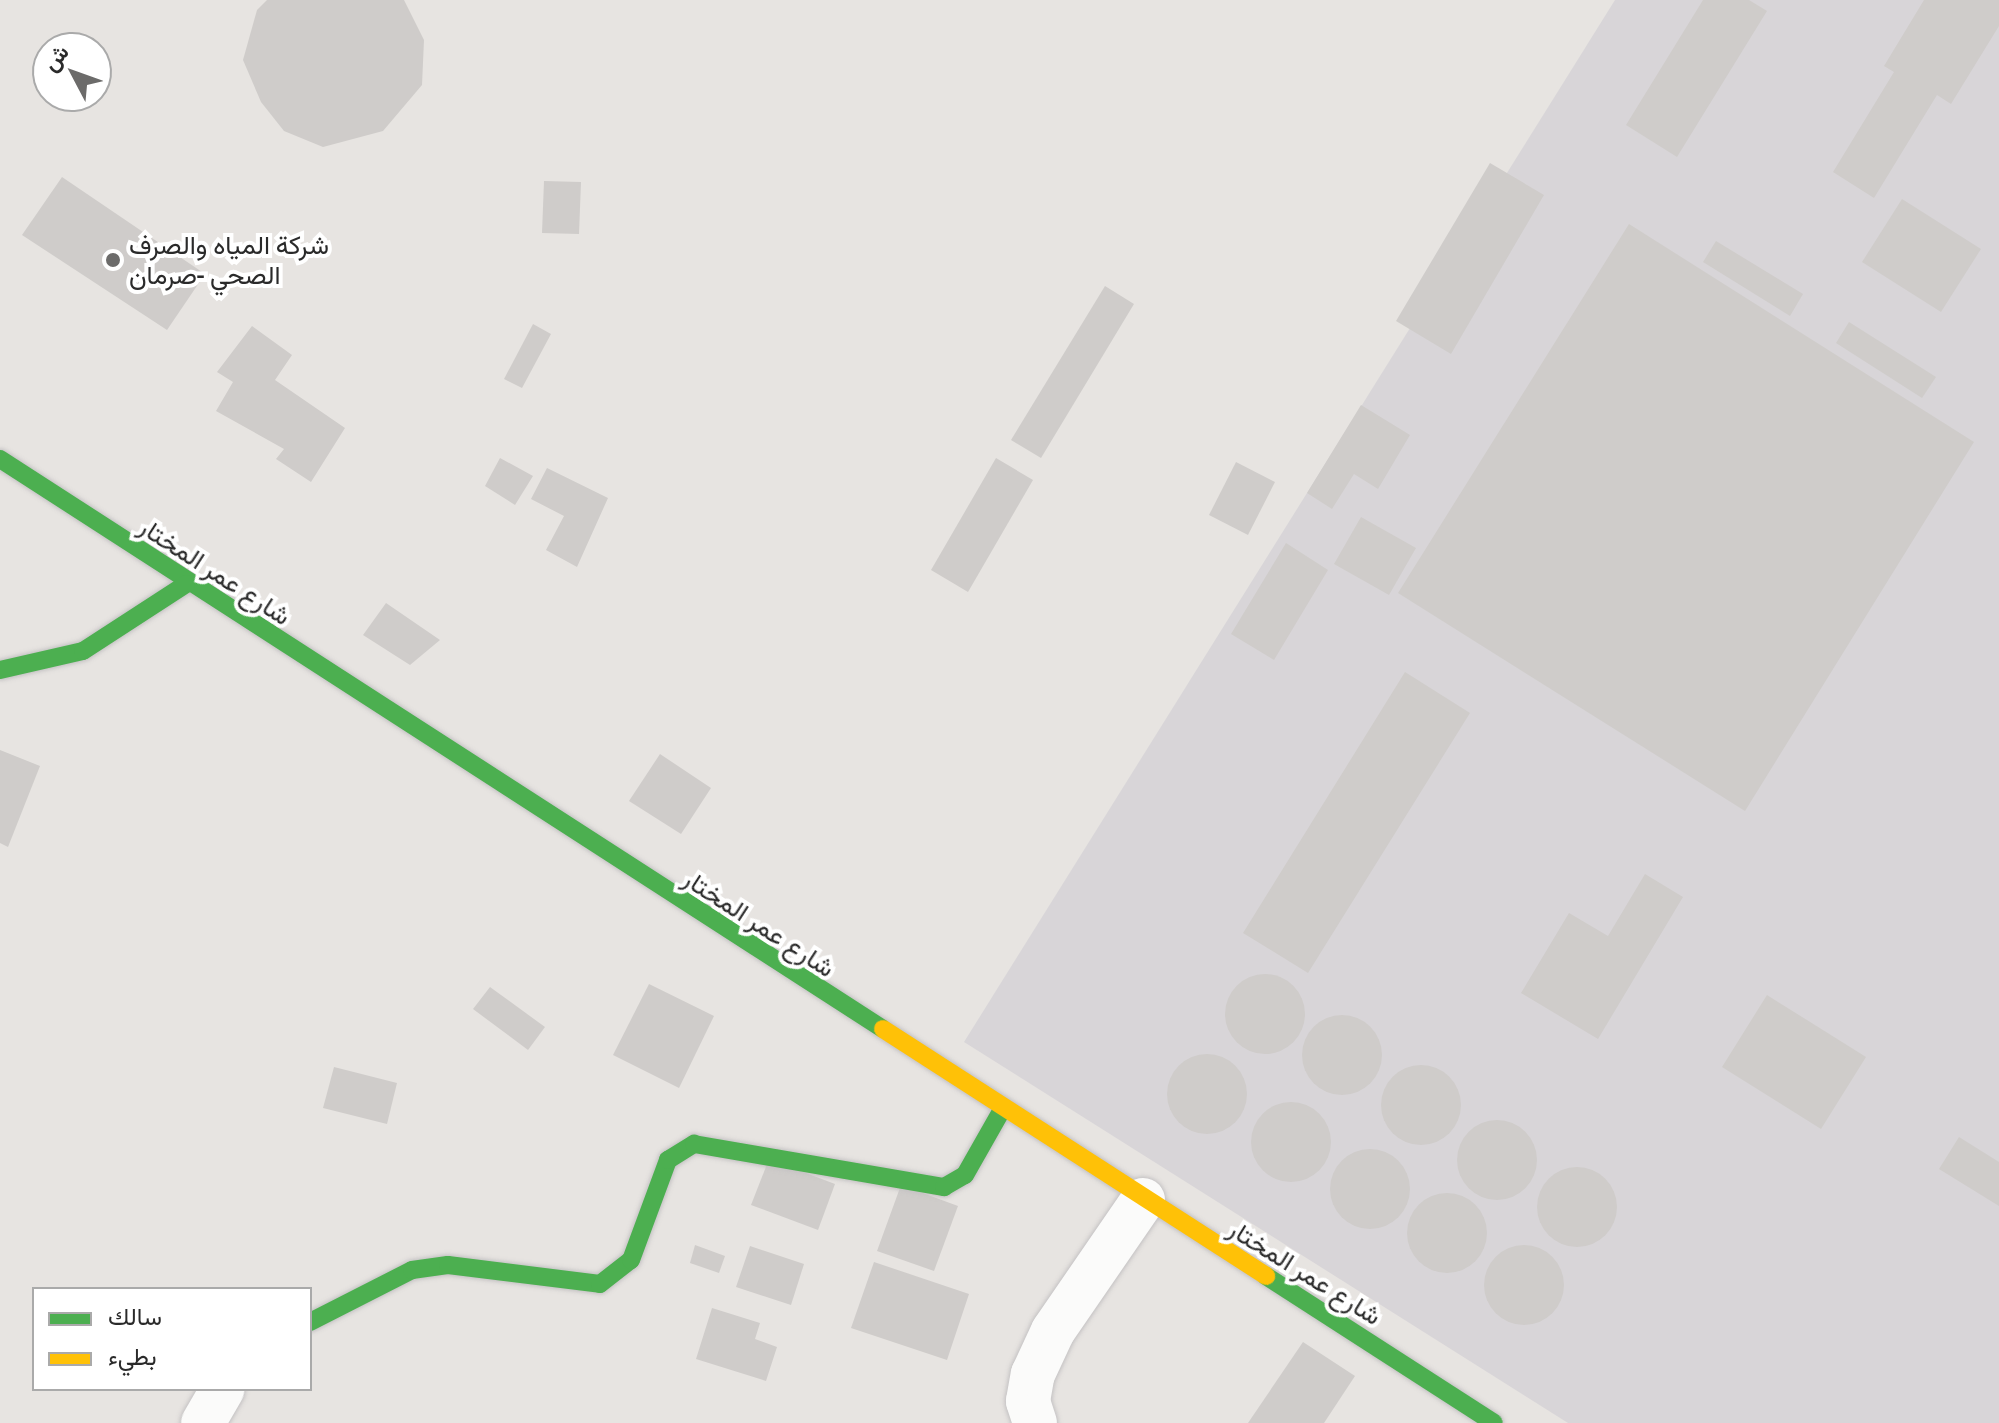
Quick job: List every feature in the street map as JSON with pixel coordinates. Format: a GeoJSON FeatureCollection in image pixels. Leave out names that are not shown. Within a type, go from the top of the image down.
{"type":"FeatureCollection","features":[{"type":"Feature","properties":{"kind":"street","name":"شارع عمر المختار"},"geometry":{"type":"LineString","coordinates":[[0,459],[186,584],[1494,1423]]}},
{"type":"Feature","properties":{"kind":"street"},"geometry":{"type":"LineString","coordinates":[[0,670],[83,651],[186,584]]}},
{"type":"Feature","properties":{"kind":"street"},"geometry":{"type":"LineString","coordinates":[[312,1321],[412,1270],[448,1265],[600,1284],[631,1260],[668,1160],[694,1144],[944,1187],[965,1175],[1002,1110]]}},
{"type":"Feature","properties":{"kind":"street"},"geometry":{"type":"LineString","coordinates":[[1035,1423],[1028,1401],[1033,1374],[1053,1331],[1143,1200]]}},
{"type":"Feature","properties":{"kind":"street"},"geometry":{"type":"LineString","coordinates":[[203,1423],[222,1391]]}},
{"type":"Feature","properties":{"kind":"shaded area"},"geometry":{"type":"Polygon","coordinates":[[[1615,0],[1999,0],[1999,1423],[1568,1423],[964,1042],[1615,0]]]}},
{"type":"Feature","properties":{"kind":"building"},"geometry":{"type":"Polygon","coordinates":[[[267,0],[404,0],[424,40],[422,85],[383,131],[323,147],[284,131],[261,102],[243,60],[257,10],[267,0]]]}},
{"type":"Feature","properties":{"kind":"building"},"geometry":{"type":"Polygon","coordinates":[[[1703,0],[1749,0],[1767,11],[1677,157],[1626,125],[1703,0]]]}},
{"type":"Feature","properties":{"kind":"building"},"geometry":{"type":"Polygon","coordinates":[[[1924,0],[1999,0],[1999,26],[1951,104],[1937,95],[1874,198],[1833,172],[1894,72],[1884,66],[1924,0]]]}},
{"type":"Feature","properties":{"kind":"building"},"geometry":{"type":"Polygon","coordinates":[[[1490,163],[1544,195],[1451,354],[1396,321],[1490,163]]]}},
{"type":"Feature","properties":{"kind":"building"},"geometry":{"type":"Polygon","coordinates":[[[62,177],[205,274],[167,330],[22,235],[62,177]]]}},
{"type":"Feature","properties":{"kind":"building"},"geometry":{"type":"Polygon","coordinates":[[[544,181],[581,182],[579,234],[542,233],[544,181]]]}},
{"type":"Feature","properties":{"kind":"building"},"geometry":{"type":"Polygon","coordinates":[[[1902,199],[1981,249],[1941,312],[1862,262],[1902,199]]]}},
{"type":"Feature","properties":{"kind":"building"},"geometry":{"type":"Polygon","coordinates":[[[1629,224],[1974,442],[1745,811],[1398,593],[1629,224]]]}},
{"type":"Feature","properties":{"kind":"building"},"geometry":{"type":"Polygon","coordinates":[[[1716,241],[1803,294],[1790,316],[1703,262],[1716,241]]]}},
{"type":"Feature","properties":{"kind":"building"},"geometry":{"type":"Polygon","coordinates":[[[1105,286],[1134,304],[1041,458],[1011,440],[1105,286]]]}},
{"type":"Feature","properties":{"kind":"building"},"geometry":{"type":"Polygon","coordinates":[[[1849,322],[1936,377],[1922,398],[1836,343],[1849,322]]]}},
{"type":"Feature","properties":{"kind":"building"},"geometry":{"type":"Polygon","coordinates":[[[533,324],[551,334],[522,388],[504,379],[533,324]]]}},
{"type":"Feature","properties":{"kind":"building"},"geometry":{"type":"Polygon","coordinates":[[[252,326],[292,355],[275,380],[345,428],[311,482],[276,459],[284,449],[216,411],[233,382],[217,372],[252,326]]]}},
{"type":"Feature","properties":{"kind":"building"},"geometry":{"type":"Polygon","coordinates":[[[1361,405],[1410,435],[1378,489],[1354,474],[1332,509],[1307,493],[1361,405]]]}},
{"type":"Feature","properties":{"kind":"building"},"geometry":{"type":"Polygon","coordinates":[[[500,458],[533,476],[515,505],[485,486],[500,458]]]}},
{"type":"Feature","properties":{"kind":"building"},"geometry":{"type":"Polygon","coordinates":[[[996,458],[1033,480],[968,592],[931,570],[996,458]]]}},
{"type":"Feature","properties":{"kind":"building"},"geometry":{"type":"Polygon","coordinates":[[[1236,462],[1275,482],[1248,535],[1209,515],[1236,462]]]}},
{"type":"Feature","properties":{"kind":"building"},"geometry":{"type":"Polygon","coordinates":[[[547,468],[608,498],[577,567],[546,550],[564,516],[531,499],[547,468]]]}},
{"type":"Feature","properties":{"kind":"building"},"geometry":{"type":"Polygon","coordinates":[[[1361,517],[1416,548],[1389,595],[1334,564],[1361,517]]]}},
{"type":"Feature","properties":{"kind":"building"},"geometry":{"type":"Polygon","coordinates":[[[1286,543],[1328,570],[1274,660],[1231,634],[1286,543]]]}},
{"type":"Feature","properties":{"kind":"building"},"geometry":{"type":"Polygon","coordinates":[[[386,603],[440,640],[410,665],[363,635],[386,603]]]}},
{"type":"Feature","properties":{"kind":"building"},"geometry":{"type":"Polygon","coordinates":[[[1405,672],[1470,713],[1308,973],[1243,933],[1405,672]]]}},
{"type":"Feature","properties":{"kind":"building"},"geometry":{"type":"Polygon","coordinates":[[[0,750],[40,766],[8,847],[0,843],[0,750]]]}},
{"type":"Feature","properties":{"kind":"building"},"geometry":{"type":"Polygon","coordinates":[[[660,754],[711,788],[681,834],[629,801],[660,754]]]}},
{"type":"Feature","properties":{"kind":"building"},"geometry":{"type":"Polygon","coordinates":[[[1645,874],[1683,897],[1598,1039],[1521,993],[1569,913],[1608,936],[1645,874]]]}},
{"type":"Feature","properties":{"kind":"building"},"geometry":{"type":"Polygon","coordinates":[[[1265,974],[1280,977],[1293,986],[1302,999],[1305,1014],[1302,1029],[1293,1042],[1280,1051],[1265,1054],[1250,1051],[1237,1042],[1228,1029],[1225,1014],[1228,999],[1237,986],[1250,977],[1265,974]]]}},
{"type":"Feature","properties":{"kind":"building"},"geometry":{"type":"Polygon","coordinates":[[[649,984],[714,1016],[679,1088],[613,1055],[649,984]]]}},
{"type":"Feature","properties":{"kind":"building"},"geometry":{"type":"Polygon","coordinates":[[[490,987],[545,1027],[528,1050],[473,1009],[490,987]]]}},
{"type":"Feature","properties":{"kind":"building"},"geometry":{"type":"Polygon","coordinates":[[[1767,995],[1866,1057],[1821,1129],[1722,1067],[1767,995]]]}},
{"type":"Feature","properties":{"kind":"building"},"geometry":{"type":"Polygon","coordinates":[[[1342,1015],[1357,1018],[1370,1027],[1379,1040],[1382,1055],[1379,1070],[1370,1083],[1357,1092],[1342,1095],[1327,1092],[1314,1083],[1305,1070],[1302,1055],[1305,1040],[1314,1027],[1327,1018],[1342,1015]]]}},
{"type":"Feature","properties":{"kind":"building"},"geometry":{"type":"Polygon","coordinates":[[[1207,1054],[1222,1057],[1235,1066],[1244,1079],[1247,1094],[1244,1109],[1235,1122],[1222,1131],[1207,1134],[1192,1131],[1179,1122],[1170,1109],[1167,1094],[1170,1079],[1179,1066],[1192,1057],[1207,1054]]]}},
{"type":"Feature","properties":{"kind":"building"},"geometry":{"type":"Polygon","coordinates":[[[1421,1065],[1436,1068],[1449,1077],[1458,1090],[1461,1105],[1458,1120],[1449,1133],[1436,1142],[1421,1145],[1406,1142],[1393,1133],[1384,1120],[1381,1105],[1384,1090],[1393,1077],[1406,1068],[1421,1065]]]}},
{"type":"Feature","properties":{"kind":"building"},"geometry":{"type":"Polygon","coordinates":[[[334,1067],[397,1083],[387,1124],[323,1108],[334,1067]]]}},
{"type":"Feature","properties":{"kind":"building"},"geometry":{"type":"Polygon","coordinates":[[[1291,1102],[1306,1105],[1319,1114],[1328,1127],[1331,1142],[1328,1157],[1319,1170],[1306,1179],[1291,1182],[1276,1179],[1263,1170],[1254,1157],[1251,1142],[1254,1127],[1263,1114],[1276,1105],[1291,1102]]]}},
{"type":"Feature","properties":{"kind":"building"},"geometry":{"type":"Polygon","coordinates":[[[1497,1120],[1512,1123],[1525,1132],[1534,1145],[1537,1160],[1534,1175],[1525,1188],[1512,1197],[1497,1200],[1482,1197],[1469,1188],[1460,1175],[1457,1160],[1460,1145],[1469,1132],[1482,1123],[1497,1120]]]}},
{"type":"Feature","properties":{"kind":"building"},"geometry":{"type":"Polygon","coordinates":[[[1959,1137],[1999,1162],[1999,1206],[1939,1169],[1959,1137]]]}},
{"type":"Feature","properties":{"kind":"building"},"geometry":{"type":"Polygon","coordinates":[[[1370,1149],[1385,1152],[1398,1161],[1407,1174],[1410,1189],[1407,1204],[1398,1217],[1385,1226],[1370,1229],[1355,1226],[1342,1217],[1333,1204],[1330,1189],[1333,1174],[1342,1161],[1355,1152],[1370,1149]]]}},
{"type":"Feature","properties":{"kind":"building"},"geometry":{"type":"Polygon","coordinates":[[[769,1159],[835,1184],[818,1230],[751,1205],[769,1159]]]}},
{"type":"Feature","properties":{"kind":"building"},"geometry":{"type":"Polygon","coordinates":[[[1577,1167],[1592,1170],[1605,1179],[1614,1192],[1617,1207],[1614,1222],[1605,1235],[1592,1244],[1577,1247],[1562,1244],[1549,1235],[1540,1222],[1537,1207],[1540,1192],[1549,1179],[1562,1170],[1577,1167]]]}},
{"type":"Feature","properties":{"kind":"building"},"geometry":{"type":"Polygon","coordinates":[[[901,1185],[958,1206],[934,1271],[877,1251],[901,1185]]]}},
{"type":"Feature","properties":{"kind":"building"},"geometry":{"type":"Polygon","coordinates":[[[1447,1193],[1462,1196],[1475,1205],[1484,1218],[1487,1233],[1484,1248],[1475,1261],[1462,1270],[1447,1273],[1432,1270],[1419,1261],[1410,1248],[1407,1233],[1410,1218],[1419,1205],[1432,1196],[1447,1193]]]}},
{"type":"Feature","properties":{"kind":"building"},"geometry":{"type":"Polygon","coordinates":[[[695,1245],[725,1256],[719,1273],[690,1263],[695,1245]]]}},
{"type":"Feature","properties":{"kind":"building"},"geometry":{"type":"Polygon","coordinates":[[[1524,1245],[1539,1248],[1552,1257],[1561,1270],[1564,1285],[1561,1300],[1552,1313],[1539,1322],[1524,1325],[1509,1322],[1496,1313],[1487,1300],[1484,1285],[1487,1270],[1496,1257],[1509,1248],[1524,1245]]]}},
{"type":"Feature","properties":{"kind":"building"},"geometry":{"type":"Polygon","coordinates":[[[750,1246],[804,1264],[791,1305],[736,1287],[750,1246]]]}},
{"type":"Feature","properties":{"kind":"building"},"geometry":{"type":"Polygon","coordinates":[[[874,1262],[969,1294],[947,1360],[851,1328],[874,1262]]]}},
{"type":"Feature","properties":{"kind":"building"},"geometry":{"type":"Polygon","coordinates":[[[712,1308],[760,1323],[755,1339],[777,1347],[766,1381],[696,1359],[712,1308]]]}},
{"type":"Feature","properties":{"kind":"building"},"geometry":{"type":"Polygon","coordinates":[[[1303,1342],[1355,1376],[1324,1423],[1248,1423],[1303,1342]]]}},
{"type":"Feature","properties":{"kind":"traffic: fast"},"geometry":{"type":"LineString","coordinates":[[0,459],[883,1029]]}},
{"type":"Feature","properties":{"kind":"traffic: fast"},"geometry":{"type":"LineString","coordinates":[[0,670],[83,651],[186,584]]}},
{"type":"Feature","properties":{"kind":"traffic: fast"},"geometry":{"type":"LineString","coordinates":[[312,1321],[412,1270],[448,1265],[600,1284],[631,1260],[668,1160],[694,1144],[944,1187],[965,1175],[1002,1110]]}},
{"type":"Feature","properties":{"kind":"traffic: fast"},"geometry":{"type":"LineString","coordinates":[[1266,1276],[1494,1423]]}},
{"type":"Feature","properties":{"kind":"traffic: slow"},"geometry":{"type":"LineString","coordinates":[[883,1029],[1266,1276]]}},
{"type":"Feature","properties":{"kind":"place","name":"شركة المياه والصرف الصحي -صرمان"},"geometry":{"type":"Point","coordinates":[113,260]}}]}
